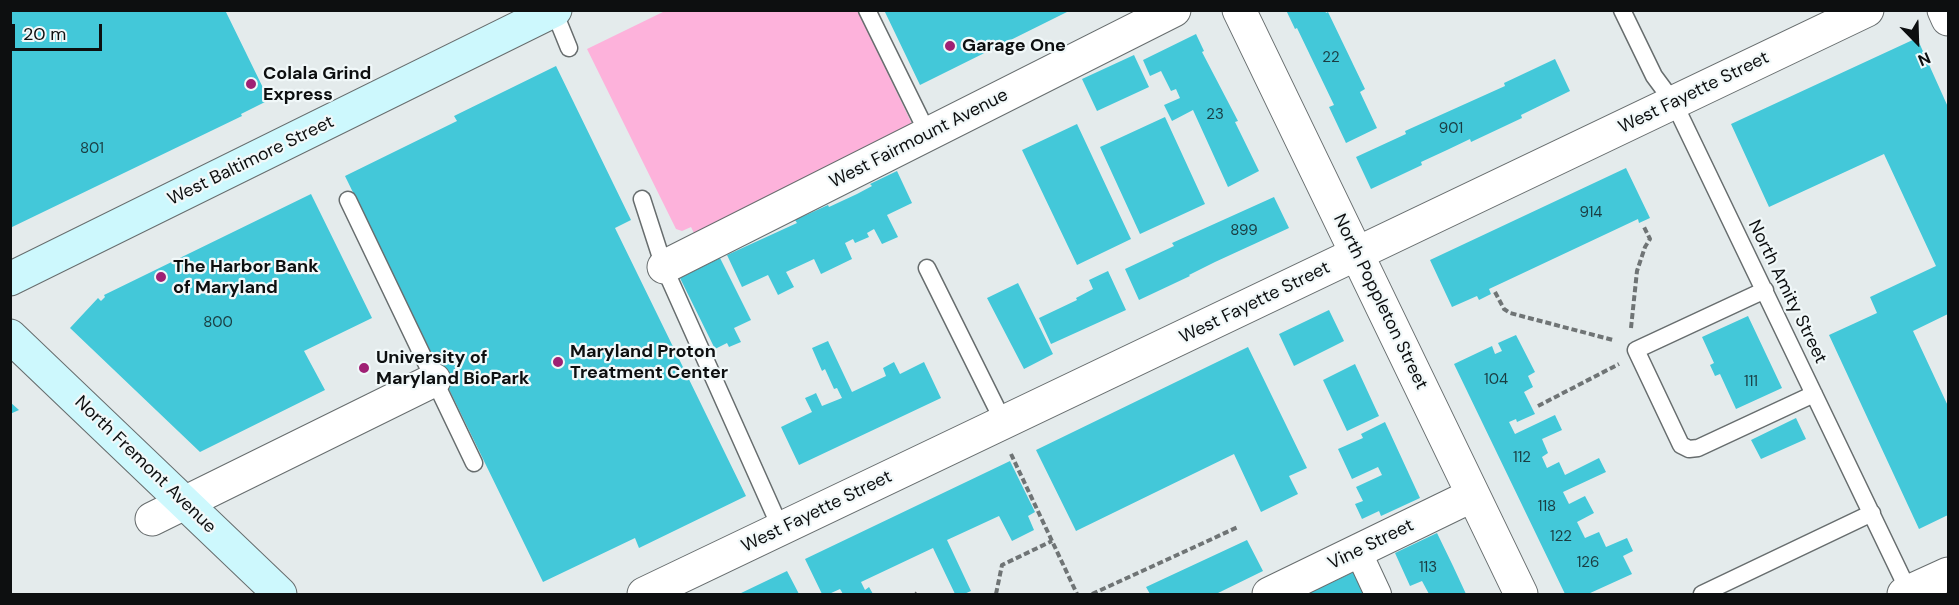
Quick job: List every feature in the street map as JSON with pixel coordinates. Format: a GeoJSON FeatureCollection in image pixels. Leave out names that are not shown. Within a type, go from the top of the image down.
{"type":"FeatureCollection","features":[{"type":"Feature","properties":{"kind":"main road","name":"West Baltimore Street"},"geometry":{"type":"LineString","coordinates":[[10,279],[554,11]]}},
{"type":"Feature","properties":{"kind":"main road","name":"North Fremont Avenue"},"geometry":{"type":"LineString","coordinates":[[10,336],[280,594]]}},
{"type":"Feature","properties":{"kind":"street","name":"West Fairmount Avenue"},"geometry":{"type":"LineString","coordinates":[[664,267],[1174,10]]}},
{"type":"Feature","properties":{"kind":"street","name":"North Poppleton Street"},"geometry":{"type":"LineString","coordinates":[[1239,10],[1521,594]]}},
{"type":"Feature","properties":{"kind":"street","name":"West Fayette Street"},"geometry":{"type":"LineString","coordinates":[[644,594],[781,529],[1007,437],[1357,254],[1867,10]]}},
{"type":"Feature","properties":{"kind":"street"},"geometry":{"type":"LineString","coordinates":[[1944,10],[1948,19]]}},
{"type":"Feature","properties":{"kind":"street"},"geometry":{"type":"LineString","coordinates":[[152,519],[434,380]]}},
{"type":"Feature","properties":{"kind":"street","name":"Vine Street"},"geometry":{"type":"LineString","coordinates":[[1269,594],[1473,495]]}},
{"type":"Feature","properties":{"kind":"street"},"geometry":{"type":"LineString","coordinates":[[1358,551],[1378,594]]}},
{"type":"Feature","properties":{"kind":"street"},"geometry":{"type":"LineString","coordinates":[[1908,594],[1948,574]]}},
{"type":"Feature","properties":{"kind":"lane"},"geometry":{"type":"LineString","coordinates":[[867,10],[928,134]]}},
{"type":"Feature","properties":{"kind":"lane","name":"North Amity Street"},"geometry":{"type":"LineString","coordinates":[[1622,10],[1654,76],[1674,103],[1872,513],[1908,594]]}},
{"type":"Feature","properties":{"kind":"lane"},"geometry":{"type":"LineString","coordinates":[[554,11],[569,48]]}},
{"type":"Feature","properties":{"kind":"lane"},"geometry":{"type":"LineString","coordinates":[[642,199],[664,267],[781,529]]}},
{"type":"Feature","properties":{"kind":"lane"},"geometry":{"type":"LineString","coordinates":[[348,200],[474,463]]}},
{"type":"Feature","properties":{"kind":"lane"},"geometry":{"type":"LineString","coordinates":[[927,268],[1007,437]]}},
{"type":"Feature","properties":{"kind":"lane"},"geometry":{"type":"LineString","coordinates":[[1764,290],[1629,356],[1681,445],[1689,449],[1698,448],[1814,394]]}},
{"type":"Feature","properties":{"kind":"lane"},"geometry":{"type":"LineString","coordinates":[[1702,594],[1872,513]]}},
{"type":"Feature","properties":{"kind":"path"},"geometry":{"type":"LineString","coordinates":[[1630,333],[1637,271],[1650,239],[1643,225]]}},
{"type":"Feature","properties":{"kind":"path"},"geometry":{"type":"LineString","coordinates":[[1495,292],[1504,309],[1510,313],[1613,340]]}},
{"type":"Feature","properties":{"kind":"path"},"geometry":{"type":"LineString","coordinates":[[1538,406],[1629,356]]}},
{"type":"Feature","properties":{"kind":"path"},"geometry":{"type":"LineString","coordinates":[[1007,437],[1077,594]]}},
{"type":"Feature","properties":{"kind":"path"},"geometry":{"type":"LineString","coordinates":[[1092,594],[1238,527]]}},
{"type":"Feature","properties":{"kind":"path"},"geometry":{"type":"LineString","coordinates":[[996,594],[1002,566],[1052,542]]}},
{"type":"Feature","properties":{"kind":"shaded area"},"geometry":{"type":"Polygon","coordinates":[[[665,11],[858,11],[913,126],[694,233],[691,227],[682,231],[676,229],[587,49],[665,11]]]}},
{"type":"Feature","properties":{"kind":"building"},"geometry":{"type":"Polygon","coordinates":[[[10,10],[225,10],[269,100],[241,114],[242,116],[10,228],[10,10]]]}},
{"type":"Feature","properties":{"kind":"building","name":"Garage One"},"geometry":{"type":"Polygon","coordinates":[[[884,10],[1071,10],[920,85],[884,10]]]}},
{"type":"Feature","properties":{"kind":"building"},"geometry":{"type":"Polygon","coordinates":[[[1286,10],[1325,10],[1326,13],[1328,12],[1365,89],[1360,92],[1377,128],[1346,143],[1329,107],[1334,105],[1286,10]]]}},
{"type":"Feature","properties":{"kind":"building"},"geometry":{"type":"Polygon","coordinates":[[[1196,34],[1204,51],[1202,52],[1238,121],[1235,122],[1259,171],[1228,187],[1193,110],[1172,121],[1164,105],[1180,98],[1176,89],[1171,91],[1161,71],[1150,76],[1143,60],[1196,34]]]}},
{"type":"Feature","properties":{"kind":"building"},"geometry":{"type":"Polygon","coordinates":[[[1917,38],[1948,107],[1948,314],[1913,331],[1948,406],[1948,515],[1919,529],[1829,335],[1877,313],[1870,297],[1936,266],[1884,154],[1769,207],[1731,124],[1917,38]]]}},
{"type":"Feature","properties":{"kind":"building"},"geometry":{"type":"Polygon","coordinates":[[[1134,55],[1149,87],[1097,111],[1082,79],[1134,55]]]}},
{"type":"Feature","properties":{"kind":"building"},"geometry":{"type":"Polygon","coordinates":[[[1555,59],[1570,91],[1521,115],[1522,118],[1421,162],[1422,165],[1371,189],[1356,157],[1406,134],[1405,131],[1505,86],[1504,83],[1555,59]]]}},
{"type":"Feature","properties":{"kind":"building","name":"Maryland Proton Treatment Center"},"geometry":{"type":"Polygon","coordinates":[[[556,66],[631,220],[615,228],[746,496],[639,548],[635,538],[543,582],[345,176],[457,121],[454,116],[556,66]]]}},
{"type":"Feature","properties":{"kind":"building"},"geometry":{"type":"Polygon","coordinates":[[[1165,117],[1205,204],[1140,234],[1100,147],[1165,117]]]}},
{"type":"Feature","properties":{"kind":"building"},"geometry":{"type":"Polygon","coordinates":[[[1077,124],[1131,239],[1077,265],[1022,150],[1077,124]]]}},
{"type":"Feature","properties":{"kind":"building"},"geometry":{"type":"Polygon","coordinates":[[[1626,168],[1650,218],[1639,223],[1638,219],[1489,289],[1491,294],[1479,300],[1477,296],[1452,307],[1430,260],[1626,168]]]}},
{"type":"Feature","properties":{"kind":"building"},"geometry":{"type":"Polygon","coordinates":[[[897,171],[912,203],[887,215],[898,237],[882,244],[874,229],[867,233],[869,237],[855,243],[853,239],[845,243],[852,259],[821,274],[814,259],[786,272],[794,287],[778,295],[768,275],[742,287],[727,255],[797,223],[795,220],[857,194],[872,186],[870,184],[897,171]]]}},
{"type":"Feature","properties":{"kind":"building"},"geometry":{"type":"Polygon","coordinates":[[[311,194],[372,318],[304,351],[325,390],[200,452],[70,328],[98,298],[101,301],[104,295],[311,194]]]}},
{"type":"Feature","properties":{"kind":"building"},"geometry":{"type":"Polygon","coordinates":[[[1274,197],[1289,228],[1139,300],[1125,269],[1174,246],[1172,243],[1274,197]]]}},
{"type":"Feature","properties":{"kind":"building"},"geometry":{"type":"Polygon","coordinates":[[[720,258],[751,320],[734,328],[741,342],[729,347],[727,343],[715,349],[680,278],[720,258]]]}},
{"type":"Feature","properties":{"kind":"building"},"geometry":{"type":"Polygon","coordinates":[[[1108,271],[1126,310],[1051,344],[1039,318],[1077,300],[1076,298],[1093,289],[1089,280],[1108,271]]]}},
{"type":"Feature","properties":{"kind":"building"},"geometry":{"type":"Polygon","coordinates":[[[1018,283],[1053,354],[1024,369],[987,298],[1018,283]]]}},
{"type":"Feature","properties":{"kind":"building"},"geometry":{"type":"Polygon","coordinates":[[[1329,310],[1344,341],[1294,366],[1279,334],[1329,310]]]}},
{"type":"Feature","properties":{"kind":"building"},"geometry":{"type":"Polygon","coordinates":[[[1748,316],[1782,388],[1736,409],[1720,374],[1715,376],[1710,365],[1714,363],[1702,337],[1748,316]]]}},
{"type":"Feature","properties":{"kind":"building"},"geometry":{"type":"Polygon","coordinates":[[[1516,335],[1535,372],[1528,376],[1533,387],[1524,392],[1535,414],[1517,422],[1516,419],[1509,422],[1515,434],[1555,415],[1562,430],[1542,439],[1548,453],[1542,457],[1547,468],[1559,462],[1565,475],[1599,458],[1606,472],[1563,492],[1569,504],[1585,496],[1594,513],[1577,522],[1585,538],[1599,532],[1606,547],[1627,538],[1633,551],[1623,556],[1632,574],[1588,594],[1565,594],[1454,364],[1492,346],[1495,354],[1502,351],[1498,343],[1516,335]]]}},
{"type":"Feature","properties":{"kind":"building"},"geometry":{"type":"Polygon","coordinates":[[[828,341],[852,392],[886,376],[883,368],[894,362],[900,374],[924,362],[941,398],[799,465],[781,427],[812,412],[805,398],[816,393],[822,406],[842,398],[837,388],[834,389],[825,369],[822,371],[812,348],[828,341]]]}},
{"type":"Feature","properties":{"kind":"building"},"geometry":{"type":"Polygon","coordinates":[[[1248,347],[1307,468],[1289,476],[1298,494],[1261,512],[1234,454],[1076,531],[1036,450],[1248,347]]]}},
{"type":"Feature","properties":{"kind":"building"},"geometry":{"type":"Polygon","coordinates":[[[1355,364],[1379,416],[1347,431],[1323,380],[1355,364]]]}},
{"type":"Feature","properties":{"kind":"building"},"geometry":{"type":"Polygon","coordinates":[[[10,402],[19,410],[10,414],[10,402]]]}},
{"type":"Feature","properties":{"kind":"building"},"geometry":{"type":"Polygon","coordinates":[[[1796,418],[1806,439],[1761,459],[1751,440],[1796,418]]]}},
{"type":"Feature","properties":{"kind":"building"},"geometry":{"type":"Polygon","coordinates":[[[1385,422],[1420,498],[1381,516],[1379,511],[1362,519],[1355,504],[1363,501],[1356,487],[1382,475],[1378,467],[1352,479],[1338,449],[1363,438],[1361,434],[1385,422]]]}},
{"type":"Feature","properties":{"kind":"building"},"geometry":{"type":"Polygon","coordinates":[[[1010,461],[1035,512],[1028,516],[1034,530],[1012,541],[999,516],[947,540],[971,591],[955,594],[933,548],[861,582],[865,590],[869,587],[873,594],[843,594],[840,589],[829,594],[822,594],[805,559],[1010,461]]]}},
{"type":"Feature","properties":{"kind":"building"},"geometry":{"type":"Polygon","coordinates":[[[1437,533],[1466,594],[1429,594],[1422,581],[1410,586],[1395,553],[1437,533]]]}},
{"type":"Feature","properties":{"kind":"building"},"geometry":{"type":"Polygon","coordinates":[[[1247,540],[1263,571],[1216,594],[1150,594],[1146,587],[1247,540]]]}},
{"type":"Feature","properties":{"kind":"building"},"geometry":{"type":"Polygon","coordinates":[[[1358,570],[1369,594],[1307,594],[1358,570]]]}},
{"type":"Feature","properties":{"kind":"building"},"geometry":{"type":"Polygon","coordinates":[[[787,571],[799,594],[739,594],[787,571]]]}},
{"type":"Feature","properties":{"kind":"place","name":"Garage One"},"geometry":{"type":"Point","coordinates":[950,46]}},
{"type":"Feature","properties":{"kind":"place","name":"Colala Grind Express"},"geometry":{"type":"Point","coordinates":[251,84]}},
{"type":"Feature","properties":{"kind":"place","name":"The Harbor Bank of Maryland"},"geometry":{"type":"Point","coordinates":[161,277]}},
{"type":"Feature","properties":{"kind":"place","name":"Maryland Proton Treatment Center"},"geometry":{"type":"Point","coordinates":[558,362]}},
{"type":"Feature","properties":{"kind":"place","name":"University of Maryland BioPark"},"geometry":{"type":"Point","coordinates":[364,368]}}]}
